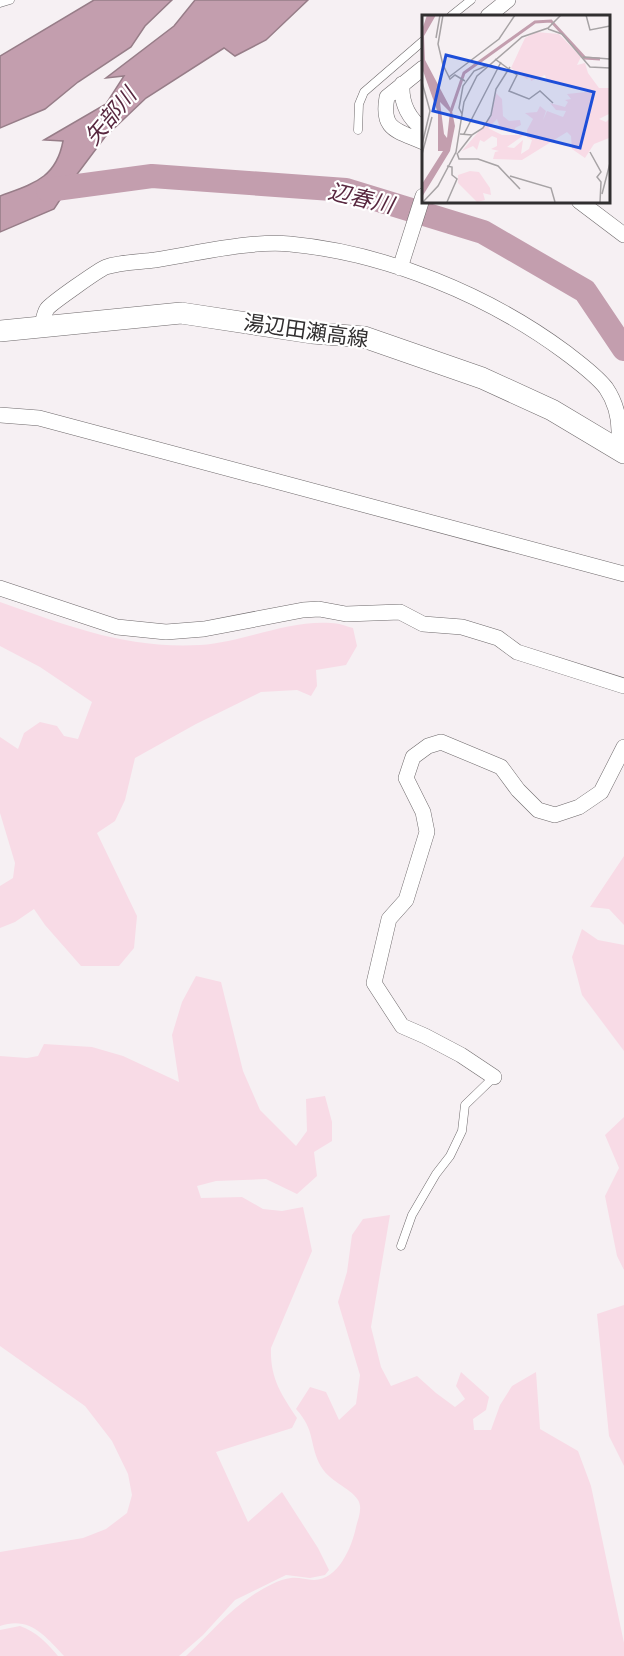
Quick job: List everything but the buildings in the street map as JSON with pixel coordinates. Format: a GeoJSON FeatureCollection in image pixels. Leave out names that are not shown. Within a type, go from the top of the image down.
{"type":"FeatureCollection","features":[{"type":"Feature","properties":{"kind":"main road","name":"湯辺田瀬高線"},"geometry":{"type":"LineString","coordinates":[[0,331],[182,313],[312,333],[364,337],[482,378],[552,410],[621,451]]}},
{"type":"Feature","properties":{"kind":"street"},"geometry":{"type":"LineString","coordinates":[[489,15],[508,0]]}},
{"type":"Feature","properties":{"kind":"street"},"geometry":{"type":"LineString","coordinates":[[422,69],[387,97],[384,112],[386,121],[399,131],[422,141]]}},
{"type":"Feature","properties":{"kind":"street"},"geometry":{"type":"LineString","coordinates":[[402,84],[401,96],[406,110],[422,128]]}},
{"type":"Feature","properties":{"kind":"street"},"geometry":{"type":"LineString","coordinates":[[401,264],[422,199]]}},
{"type":"Feature","properties":{"kind":"street"},"geometry":{"type":"LineString","coordinates":[[580,202],[624,235]]}},
{"type":"Feature","properties":{"kind":"street"},"geometry":{"type":"LineString","coordinates":[[42,326],[46,309],[105,267],[253,245],[288,244],[401,264],[464,292],[534,330],[576,361],[605,387],[616,408],[621,431],[621,451]]}},
{"type":"Feature","properties":{"kind":"street"},"geometry":{"type":"LineString","coordinates":[[0,415],[39,418],[624,574]]}},
{"type":"Feature","properties":{"kind":"street"},"geometry":{"type":"LineString","coordinates":[[0,588],[117,627],[166,632],[204,629],[303,610],[319,609],[346,614],[400,612],[423,624],[462,627],[498,638],[517,652],[624,686]]}},
{"type":"Feature","properties":{"kind":"street"},"geometry":{"type":"LineString","coordinates":[[494,1077],[461,1054],[402,1026],[374,983],[390,919],[406,900],[427,832],[423,812],[406,778],[412,757],[428,746],[441,742],[501,767],[518,790],[538,810],[555,815],[579,807],[601,792],[624,747]]}},
{"type":"Feature","properties":{"kind":"lane"},"geometry":{"type":"LineString","coordinates":[[0,3],[10,0]]}},
{"type":"Feature","properties":{"kind":"lane"},"geometry":{"type":"LineString","coordinates":[[452,15],[471,0]]}},
{"type":"Feature","properties":{"kind":"lane"},"geometry":{"type":"LineString","coordinates":[[358,130],[359,104],[364,92],[422,42]]}},
{"type":"Feature","properties":{"kind":"lane"},"geometry":{"type":"LineString","coordinates":[[401,1246],[412,1215],[436,1174],[450,1156],[462,1131],[465,1105],[494,1077]]}},
{"type":"Feature","properties":{"kind":"shaded area"},"geometry":{"type":"Polygon","coordinates":[[[0,602],[98,634],[173,645],[216,643],[315,623],[334,623],[353,628],[357,646],[346,665],[316,670],[317,686],[311,696],[297,690],[261,692],[196,724],[135,758],[125,800],[115,821],[97,833],[137,916],[134,948],[119,966],[81,966],[34,909],[15,922],[0,928],[0,886],[13,878],[15,863],[0,813],[0,737],[18,749],[24,733],[40,722],[57,726],[64,736],[78,739],[92,702],[40,667],[0,646],[0,602]]]}},
{"type":"Feature","properties":{"kind":"shaded area"},"geometry":{"type":"Polygon","coordinates":[[[624,856],[624,925],[609,909],[590,907],[624,856]]]}},
{"type":"Feature","properties":{"kind":"shaded area"},"geometry":{"type":"Polygon","coordinates":[[[582,929],[598,940],[624,945],[624,1051],[582,995],[572,957],[582,929]]]}},
{"type":"Feature","properties":{"kind":"shaded area"},"geometry":{"type":"Polygon","coordinates":[[[196,976],[221,982],[243,1071],[260,1110],[296,1146],[307,1131],[306,1099],[325,1096],[332,1122],[332,1141],[314,1152],[317,1176],[297,1194],[266,1179],[216,1181],[197,1186],[201,1198],[242,1197],[263,1209],[282,1211],[303,1207],[312,1251],[271,1348],[275,1377],[297,1418],[292,1428],[216,1452],[248,1522],[282,1492],[318,1548],[329,1570],[325,1575],[310,1578],[286,1575],[235,1600],[203,1635],[179,1656],[64,1656],[43,1635],[28,1626],[11,1624],[0,1626],[0,1552],[83,1538],[106,1529],[127,1513],[132,1495],[128,1474],[112,1441],[85,1406],[0,1346],[0,1056],[27,1058],[38,1056],[44,1044],[92,1047],[123,1056],[179,1082],[172,1035],[182,1002],[196,976]]]}},
{"type":"Feature","properties":{"kind":"shaded area"},"geometry":{"type":"Polygon","coordinates":[[[624,1117],[624,1270],[617,1256],[605,1196],[619,1168],[605,1135],[624,1117]]]}},
{"type":"Feature","properties":{"kind":"shaded area"},"geometry":{"type":"Polygon","coordinates":[[[390,1215],[371,1327],[381,1367],[391,1386],[417,1376],[455,1407],[465,1399],[456,1386],[461,1372],[489,1397],[486,1410],[473,1419],[474,1430],[491,1430],[500,1405],[512,1386],[536,1372],[540,1429],[578,1451],[591,1486],[624,1643],[624,1656],[186,1656],[227,1616],[253,1595],[286,1579],[323,1579],[337,1569],[347,1553],[359,1517],[358,1500],[323,1470],[306,1423],[296,1409],[310,1387],[326,1392],[339,1420],[356,1404],[360,1375],[338,1302],[347,1272],[352,1235],[363,1219],[390,1215]]]}},
{"type":"Feature","properties":{"kind":"shaded area"},"geometry":{"type":"Polygon","coordinates":[[[624,1305],[624,1466],[609,1436],[597,1314],[624,1305]]]}},
{"type":"Feature","properties":{"kind":"shaded area"},"geometry":{"type":"Polygon","coordinates":[[[20,1626],[41,1638],[58,1656],[0,1656],[0,1630],[20,1626]]]}},
{"type":"Feature","properties":{"kind":"water"},"geometry":{"type":"Polygon","coordinates":[[[94,0],[172,0],[145,26],[131,47],[78,82],[45,109],[0,128],[0,56],[94,0]]]}},
{"type":"Feature","properties":{"kind":"water","name":"矢部川"},"geometry":{"type":"Polygon","coordinates":[[[195,0],[308,0],[266,40],[235,56],[224,48],[146,98],[105,137],[54,209],[0,232],[0,196],[41,178],[55,164],[60,154],[63,141],[44,140],[106,104],[124,76],[106,78],[174,26],[195,0]]]}},
{"type":"Feature","properties":{"kind":"waterway","name":"辺春川"},"geometry":{"type":"LineString","coordinates":[[48,190],[152,176],[346,190],[483,232],[585,291],[624,349]]}}]}
